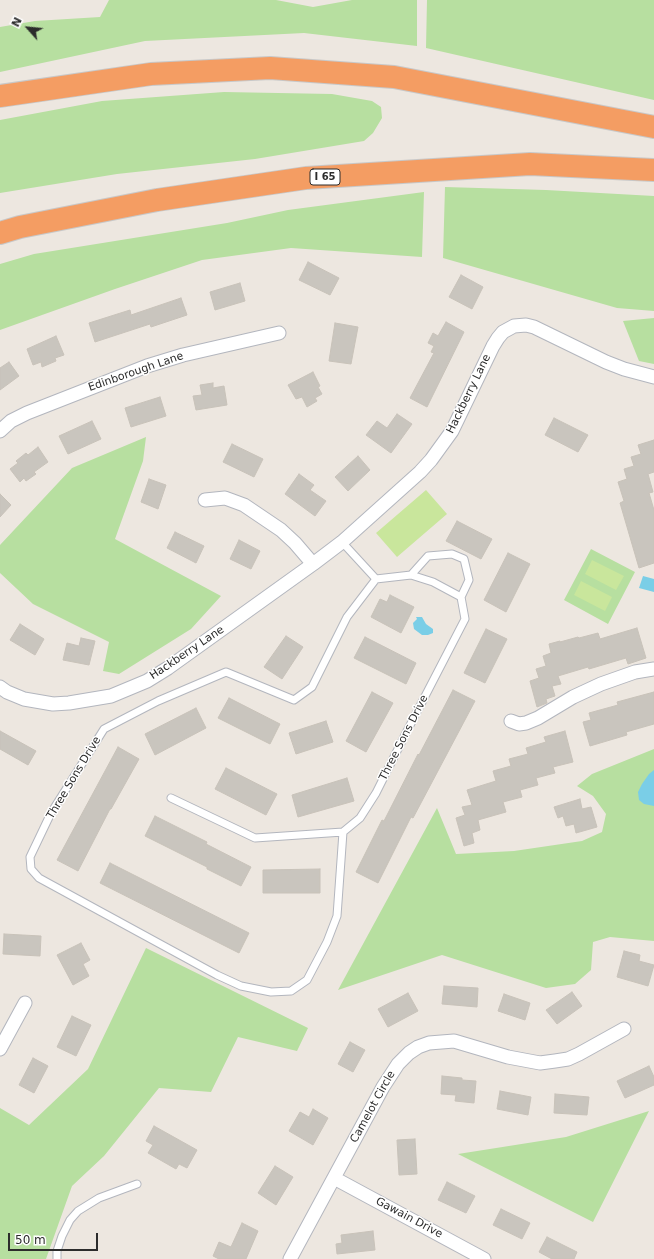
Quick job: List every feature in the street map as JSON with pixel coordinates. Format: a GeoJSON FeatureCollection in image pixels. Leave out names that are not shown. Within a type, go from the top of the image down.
{"type":"FeatureCollection","features":[{"type":"Feature","properties":{"kind":"highway"},"geometry":{"type":"LineString","coordinates":[[0,96],[151,74],[270,68],[394,77],[654,127]]}},
{"type":"Feature","properties":{"kind":"highway","name":"I 65"},"geometry":{"type":"LineString","coordinates":[[0,233],[20,227],[157,200],[306,178],[530,164],[654,170]]}},
{"type":"Feature","properties":{"kind":"street","name":"Hackberry Lane"},"geometry":{"type":"LineString","coordinates":[[0,687],[7,692],[24,699],[53,704],[92,700],[111,696],[128,690],[168,668],[342,542],[408,484],[431,460],[455,426],[493,346],[503,332],[509,328],[521,325],[534,327],[606,362],[624,369],[654,377]]}},
{"type":"Feature","properties":{"kind":"street","name":"Edinborough Lane"},"geometry":{"type":"LineString","coordinates":[[0,430],[27,412],[147,366],[183,355],[279,333]]}},
{"type":"Feature","properties":{"kind":"street"},"geometry":{"type":"LineString","coordinates":[[205,500],[225,498],[244,505],[281,530],[295,543],[313,564]]}},
{"type":"Feature","properties":{"kind":"street"},"geometry":{"type":"LineString","coordinates":[[511,722],[519,724],[526,723],[538,718],[573,697],[601,684],[636,672],[654,669]]}},
{"type":"Feature","properties":{"kind":"street"},"geometry":{"type":"LineString","coordinates":[[0,1049],[25,1003]]}},
{"type":"Feature","properties":{"kind":"street","name":"Camelot Circle"},"geometry":{"type":"LineString","coordinates":[[290,1259],[390,1075],[409,1053],[418,1047],[429,1043],[454,1041],[508,1057],[540,1063],[574,1056],[624,1029]]}},
{"type":"Feature","properties":{"kind":"street","name":"Gawain Drive"},"geometry":{"type":"LineString","coordinates":[[334,1178],[484,1259]]}},
{"type":"Feature","properties":{"kind":"lane"},"geometry":{"type":"LineString","coordinates":[[342,542],[376,580],[411,575],[433,582],[461,597],[469,580],[464,559],[452,554],[428,556],[411,575]]}},
{"type":"Feature","properties":{"kind":"lane","name":"Three Sons Drive"},"geometry":{"type":"LineString","coordinates":[[376,580],[347,617],[312,687],[294,700],[226,672],[158,701],[104,729],[51,813],[30,857],[31,869],[39,878],[217,975],[241,986],[271,992],[291,991],[307,980],[327,942],[337,916],[343,832],[360,818],[376,793],[466,619],[461,597]]}},
{"type":"Feature","properties":{"kind":"lane"},"geometry":{"type":"LineString","coordinates":[[171,798],[255,838],[343,832]]}},
{"type":"Feature","properties":{"kind":"lane"},"geometry":{"type":"LineString","coordinates":[[56,1259],[62,1236],[70,1220],[78,1211],[99,1198],[137,1184]]}},
{"type":"Feature","properties":{"kind":"green space"},"geometry":{"type":"Polygon","coordinates":[[[109,0],[276,0],[313,7],[352,0],[417,0],[417,46],[304,33],[145,41],[0,72],[0,27],[35,21],[100,17],[109,0]]]}},
{"type":"Feature","properties":{"kind":"green space"},"geometry":{"type":"Polygon","coordinates":[[[427,0],[654,0],[654,100],[426,48],[427,0]]]}},
{"type":"Feature","properties":{"kind":"green space"},"geometry":{"type":"Polygon","coordinates":[[[224,92],[332,94],[372,101],[381,107],[382,118],[373,133],[364,141],[255,159],[117,174],[0,193],[0,120],[102,101],[224,92]]]}},
{"type":"Feature","properties":{"kind":"green space"},"geometry":{"type":"Polygon","coordinates":[[[445,187],[546,190],[654,196],[654,311],[617,308],[443,258],[445,187]]]}},
{"type":"Feature","properties":{"kind":"green space"},"geometry":{"type":"Polygon","coordinates":[[[424,192],[422,257],[291,248],[202,260],[0,330],[0,264],[34,254],[227,223],[288,210],[424,192]]]}},
{"type":"Feature","properties":{"kind":"green space"},"geometry":{"type":"Polygon","coordinates":[[[654,318],[654,364],[639,361],[623,321],[654,318]]]}},
{"type":"Feature","properties":{"kind":"green space"},"geometry":{"type":"Polygon","coordinates":[[[146,437],[143,461],[115,539],[221,596],[191,629],[119,674],[103,671],[109,642],[33,604],[0,573],[0,545],[72,468],[146,437]]]}},
{"type":"Feature","properties":{"kind":"green space"},"geometry":{"type":"Polygon","coordinates":[[[426,490],[447,514],[397,557],[376,533],[426,490]]]}},
{"type":"Feature","properties":{"kind":"green space"},"geometry":{"type":"Polygon","coordinates":[[[591,549],[635,572],[608,624],[564,600],[591,549]]]}},
{"type":"Feature","properties":{"kind":"green space"},"geometry":{"type":"Polygon","coordinates":[[[592,560],[624,576],[616,590],[585,574],[592,560]]]}},
{"type":"Feature","properties":{"kind":"green space"},"geometry":{"type":"Polygon","coordinates":[[[581,581],[612,597],[605,611],[574,595],[581,581]]]}},
{"type":"Feature","properties":{"kind":"green space"},"geometry":{"type":"Polygon","coordinates":[[[654,749],[654,941],[610,937],[593,942],[591,970],[575,984],[546,988],[442,955],[338,990],[437,808],[456,854],[514,851],[582,841],[602,832],[606,814],[593,796],[577,786],[592,774],[654,749]]]}},
{"type":"Feature","properties":{"kind":"green space"},"geometry":{"type":"Polygon","coordinates":[[[146,948],[308,1028],[297,1051],[238,1037],[211,1092],[159,1088],[104,1156],[72,1186],[46,1259],[0,1259],[0,1108],[29,1125],[88,1069],[146,948]]]}},
{"type":"Feature","properties":{"kind":"green space"},"geometry":{"type":"Polygon","coordinates":[[[649,1111],[593,1222],[458,1154],[566,1137],[649,1111]]]}},
{"type":"Feature","properties":{"kind":"water"},"geometry":{"type":"Polygon","coordinates":[[[643,576],[654,579],[654,592],[639,588],[643,576]]]}},
{"type":"Feature","properties":{"kind":"water"},"geometry":{"type":"Polygon","coordinates":[[[416,617],[422,617],[426,624],[433,629],[433,633],[422,635],[414,629],[413,623],[417,619],[416,617]]]}},
{"type":"Feature","properties":{"kind":"water"},"geometry":{"type":"Polygon","coordinates":[[[654,770],[654,806],[644,804],[639,800],[638,792],[649,774],[654,770]]]}},
{"type":"Feature","properties":{"kind":"building"},"geometry":{"type":"Polygon","coordinates":[[[308,262],[339,278],[330,295],[299,280],[308,262]]]}},
{"type":"Feature","properties":{"kind":"building"},"geometry":{"type":"Polygon","coordinates":[[[461,275],[483,287],[472,309],[449,297],[461,275]]]}},
{"type":"Feature","properties":{"kind":"building"},"geometry":{"type":"Polygon","coordinates":[[[240,283],[245,301],[215,310],[210,292],[240,283]]]}},
{"type":"Feature","properties":{"kind":"building"},"geometry":{"type":"Polygon","coordinates":[[[181,298],[187,315],[151,327],[150,324],[95,342],[89,323],[130,310],[131,315],[181,298]]]}},
{"type":"Feature","properties":{"kind":"building"},"geometry":{"type":"Polygon","coordinates":[[[446,322],[464,332],[427,407],[410,398],[434,353],[431,352],[434,346],[428,343],[433,333],[438,336],[446,322]]]}},
{"type":"Feature","properties":{"kind":"building"},"geometry":{"type":"Polygon","coordinates":[[[335,323],[358,327],[351,364],[329,361],[335,323]]]}},
{"type":"Feature","properties":{"kind":"building"},"geometry":{"type":"Polygon","coordinates":[[[56,336],[64,355],[55,358],[56,361],[42,367],[41,362],[33,365],[27,349],[56,336]]]}},
{"type":"Feature","properties":{"kind":"building"},"geometry":{"type":"Polygon","coordinates":[[[9,362],[19,376],[0,390],[0,368],[9,362]]]}},
{"type":"Feature","properties":{"kind":"building"},"geometry":{"type":"Polygon","coordinates":[[[313,372],[322,394],[315,398],[317,401],[307,407],[302,397],[296,399],[288,385],[313,372]]]}},
{"type":"Feature","properties":{"kind":"building"},"geometry":{"type":"Polygon","coordinates":[[[213,383],[213,388],[224,386],[227,405],[196,410],[193,396],[202,395],[200,385],[213,383]]]}},
{"type":"Feature","properties":{"kind":"building"},"geometry":{"type":"Polygon","coordinates":[[[160,397],[166,416],[131,427],[125,408],[160,397]]]}},
{"type":"Feature","properties":{"kind":"building"},"geometry":{"type":"Polygon","coordinates":[[[397,414],[412,424],[391,453],[366,435],[377,421],[387,428],[397,414]]]}},
{"type":"Feature","properties":{"kind":"building"},"geometry":{"type":"Polygon","coordinates":[[[554,418],[588,435],[578,452],[545,435],[554,418]]]}},
{"type":"Feature","properties":{"kind":"building"},"geometry":{"type":"Polygon","coordinates":[[[92,421],[101,439],[68,454],[59,436],[92,421]]]}},
{"type":"Feature","properties":{"kind":"building"},"geometry":{"type":"Polygon","coordinates":[[[654,440],[654,472],[648,474],[653,492],[649,493],[654,510],[654,563],[639,568],[620,503],[624,501],[618,482],[627,479],[624,469],[634,466],[631,457],[641,454],[638,445],[654,440]]]}},
{"type":"Feature","properties":{"kind":"building"},"geometry":{"type":"Polygon","coordinates":[[[232,444],[263,459],[254,477],[223,462],[232,444]]]}},
{"type":"Feature","properties":{"kind":"building"},"geometry":{"type":"Polygon","coordinates":[[[38,447],[48,462],[34,472],[36,474],[26,481],[24,478],[20,482],[10,469],[18,463],[16,461],[26,453],[28,455],[38,447]]]}},
{"type":"Feature","properties":{"kind":"building"},"geometry":{"type":"Polygon","coordinates":[[[358,456],[370,470],[348,491],[335,477],[358,456]]]}},
{"type":"Feature","properties":{"kind":"building"},"geometry":{"type":"Polygon","coordinates":[[[299,474],[314,485],[310,490],[326,501],[315,516],[285,494],[299,474]]]}},
{"type":"Feature","properties":{"kind":"building"},"geometry":{"type":"Polygon","coordinates":[[[149,479],[166,485],[158,509],[141,502],[149,479]]]}},
{"type":"Feature","properties":{"kind":"building"},"geometry":{"type":"Polygon","coordinates":[[[0,494],[11,505],[0,517],[0,494]]]}},
{"type":"Feature","properties":{"kind":"building"},"geometry":{"type":"Polygon","coordinates":[[[457,521],[492,539],[481,559],[446,541],[457,521]]]}},
{"type":"Feature","properties":{"kind":"building"},"geometry":{"type":"Polygon","coordinates":[[[175,532],[204,546],[196,563],[167,548],[175,532]]]}},
{"type":"Feature","properties":{"kind":"building"},"geometry":{"type":"Polygon","coordinates":[[[239,540],[260,551],[251,569],[230,559],[239,540]]]}},
{"type":"Feature","properties":{"kind":"building"},"geometry":{"type":"Polygon","coordinates":[[[508,553],[530,564],[506,612],[484,600],[508,553]]]}},
{"type":"Feature","properties":{"kind":"building"},"geometry":{"type":"Polygon","coordinates":[[[390,595],[414,607],[401,633],[371,617],[380,599],[387,602],[390,595]]]}},
{"type":"Feature","properties":{"kind":"building"},"geometry":{"type":"Polygon","coordinates":[[[20,624],[44,639],[35,655],[10,640],[20,624]]]}},
{"type":"Feature","properties":{"kind":"building"},"geometry":{"type":"Polygon","coordinates":[[[637,628],[646,658],[628,664],[626,658],[558,676],[561,684],[552,686],[555,696],[546,699],[547,703],[537,707],[530,681],[539,678],[536,669],[546,666],[543,656],[551,653],[549,644],[598,633],[600,639],[637,628]]]}},
{"type":"Feature","properties":{"kind":"building"},"geometry":{"type":"Polygon","coordinates":[[[486,629],[507,639],[485,683],[464,673],[486,629]]]}},
{"type":"Feature","properties":{"kind":"building"},"geometry":{"type":"Polygon","coordinates":[[[286,636],[303,647],[282,679],[264,667],[286,636]]]}},
{"type":"Feature","properties":{"kind":"building"},"geometry":{"type":"Polygon","coordinates":[[[365,637],[416,663],[406,684],[354,658],[365,637]]]}},
{"type":"Feature","properties":{"kind":"building"},"geometry":{"type":"Polygon","coordinates":[[[81,638],[95,641],[89,665],[63,660],[67,643],[79,646],[81,638]]]}},
{"type":"Feature","properties":{"kind":"building"},"geometry":{"type":"Polygon","coordinates":[[[453,690],[475,701],[413,818],[411,817],[378,883],[356,872],[382,820],[384,821],[453,690]]]}},
{"type":"Feature","properties":{"kind":"building"},"geometry":{"type":"Polygon","coordinates":[[[372,692],[393,703],[366,752],[346,741],[372,692]]]}},
{"type":"Feature","properties":{"kind":"building"},"geometry":{"type":"Polygon","coordinates":[[[654,692],[654,724],[626,732],[627,735],[590,746],[583,722],[591,720],[589,713],[618,705],[617,702],[654,692]]]}},
{"type":"Feature","properties":{"kind":"building"},"geometry":{"type":"Polygon","coordinates":[[[229,698],[280,724],[270,744],[218,718],[229,698]]]}},
{"type":"Feature","properties":{"kind":"building"},"geometry":{"type":"Polygon","coordinates":[[[196,708],[206,728],[155,755],[145,734],[196,708]]]}},
{"type":"Feature","properties":{"kind":"building"},"geometry":{"type":"Polygon","coordinates":[[[326,721],[333,742],[296,754],[289,733],[326,721]]]}},
{"type":"Feature","properties":{"kind":"building"},"geometry":{"type":"Polygon","coordinates":[[[0,731],[36,751],[28,765],[0,749],[0,731]]]}},
{"type":"Feature","properties":{"kind":"building"},"geometry":{"type":"Polygon","coordinates":[[[565,731],[573,762],[553,767],[555,773],[536,778],[538,785],[520,790],[522,797],[503,802],[506,812],[478,820],[480,830],[472,833],[474,843],[464,846],[456,818],[465,815],[462,807],[472,805],[467,790],[496,781],[493,771],[511,766],[509,759],[528,754],[526,748],[546,742],[544,737],[565,731]]]}},
{"type":"Feature","properties":{"kind":"building"},"geometry":{"type":"Polygon","coordinates":[[[118,747],[139,759],[110,809],[78,871],[57,860],[118,747]]]}},
{"type":"Feature","properties":{"kind":"building"},"geometry":{"type":"Polygon","coordinates":[[[226,768],[277,794],[266,815],[215,789],[226,768]]]}},
{"type":"Feature","properties":{"kind":"building"},"geometry":{"type":"Polygon","coordinates":[[[347,778],[354,801],[298,817],[292,795],[347,778]]]}},
{"type":"Feature","properties":{"kind":"building"},"geometry":{"type":"Polygon","coordinates":[[[580,799],[582,809],[591,807],[597,827],[576,833],[574,824],[566,826],[563,816],[558,818],[554,807],[580,799]]]}},
{"type":"Feature","properties":{"kind":"building"},"geometry":{"type":"Polygon","coordinates":[[[155,816],[207,842],[206,844],[251,867],[241,886],[145,836],[155,816]]]}},
{"type":"Feature","properties":{"kind":"building"},"geometry":{"type":"Polygon","coordinates":[[[110,863],[249,933],[239,953],[100,883],[110,863]]]}},
{"type":"Feature","properties":{"kind":"building"},"geometry":{"type":"Polygon","coordinates":[[[320,869],[320,893],[263,893],[263,870],[320,869]]]}},
{"type":"Feature","properties":{"kind":"building"},"geometry":{"type":"Polygon","coordinates":[[[4,934],[41,936],[40,956],[3,954],[4,934]]]}},
{"type":"Feature","properties":{"kind":"building"},"geometry":{"type":"Polygon","coordinates":[[[81,943],[90,960],[83,964],[89,976],[73,985],[57,955],[81,943]]]}},
{"type":"Feature","properties":{"kind":"building"},"geometry":{"type":"Polygon","coordinates":[[[624,951],[640,955],[639,961],[654,965],[648,986],[617,977],[624,951]]]}},
{"type":"Feature","properties":{"kind":"building"},"geometry":{"type":"Polygon","coordinates":[[[444,986],[478,988],[477,1007],[442,1004],[444,986]]]}},
{"type":"Feature","properties":{"kind":"building"},"geometry":{"type":"Polygon","coordinates":[[[572,992],[582,1006],[557,1024],[546,1010],[572,992]]]}},
{"type":"Feature","properties":{"kind":"building"},"geometry":{"type":"Polygon","coordinates":[[[408,993],[418,1011],[388,1027],[378,1009],[408,993]]]}},
{"type":"Feature","properties":{"kind":"building"},"geometry":{"type":"Polygon","coordinates":[[[504,994],[530,1003],[525,1020],[498,1011],[504,994]]]}},
{"type":"Feature","properties":{"kind":"building"},"geometry":{"type":"Polygon","coordinates":[[[72,1016],[91,1025],[76,1056],[57,1047],[72,1016]]]}},
{"type":"Feature","properties":{"kind":"building"},"geometry":{"type":"Polygon","coordinates":[[[350,1042],[365,1050],[353,1072],[338,1064],[350,1042]]]}},
{"type":"Feature","properties":{"kind":"building"},"geometry":{"type":"Polygon","coordinates":[[[33,1058],[48,1066],[34,1093],[19,1085],[33,1058]]]}},
{"type":"Feature","properties":{"kind":"building"},"geometry":{"type":"Polygon","coordinates":[[[649,1066],[654,1077],[654,1085],[625,1098],[617,1081],[649,1066]]]}},
{"type":"Feature","properties":{"kind":"building"},"geometry":{"type":"Polygon","coordinates":[[[442,1076],[476,1081],[474,1103],[455,1101],[456,1095],[441,1094],[442,1076]]]}},
{"type":"Feature","properties":{"kind":"building"},"geometry":{"type":"Polygon","coordinates":[[[500,1091],[531,1097],[528,1115],[497,1109],[500,1091]]]}},
{"type":"Feature","properties":{"kind":"building"},"geometry":{"type":"Polygon","coordinates":[[[555,1094],[589,1097],[587,1115],[554,1113],[555,1094]]]}},
{"type":"Feature","properties":{"kind":"building"},"geometry":{"type":"Polygon","coordinates":[[[313,1109],[328,1118],[313,1145],[289,1131],[300,1112],[309,1117],[313,1109]]]}},
{"type":"Feature","properties":{"kind":"building"},"geometry":{"type":"Polygon","coordinates":[[[154,1126],[197,1150],[187,1168],[179,1164],[176,1169],[148,1153],[153,1145],[146,1141],[154,1126]]]}},
{"type":"Feature","properties":{"kind":"building"},"geometry":{"type":"Polygon","coordinates":[[[415,1139],[417,1174],[399,1175],[397,1140],[415,1139]]]}},
{"type":"Feature","properties":{"kind":"building"},"geometry":{"type":"Polygon","coordinates":[[[275,1166],[293,1177],[276,1205],[258,1193],[275,1166]]]}},
{"type":"Feature","properties":{"kind":"building"},"geometry":{"type":"Polygon","coordinates":[[[447,1182],[475,1196],[466,1213],[438,1200],[447,1182]]]}},
{"type":"Feature","properties":{"kind":"building"},"geometry":{"type":"Polygon","coordinates":[[[501,1209],[530,1223],[522,1239],[493,1225],[501,1209]]]}},
{"type":"Feature","properties":{"kind":"building"},"geometry":{"type":"Polygon","coordinates":[[[242,1223],[258,1231],[246,1259],[219,1259],[213,1256],[219,1242],[231,1247],[242,1223]]]}},
{"type":"Feature","properties":{"kind":"building"},"geometry":{"type":"Polygon","coordinates":[[[373,1231],[375,1250],[337,1254],[336,1244],[342,1243],[341,1235],[373,1231]]]}},
{"type":"Feature","properties":{"kind":"building"},"geometry":{"type":"Polygon","coordinates":[[[547,1237],[577,1252],[574,1259],[552,1259],[539,1252],[547,1237]]]}}]}
